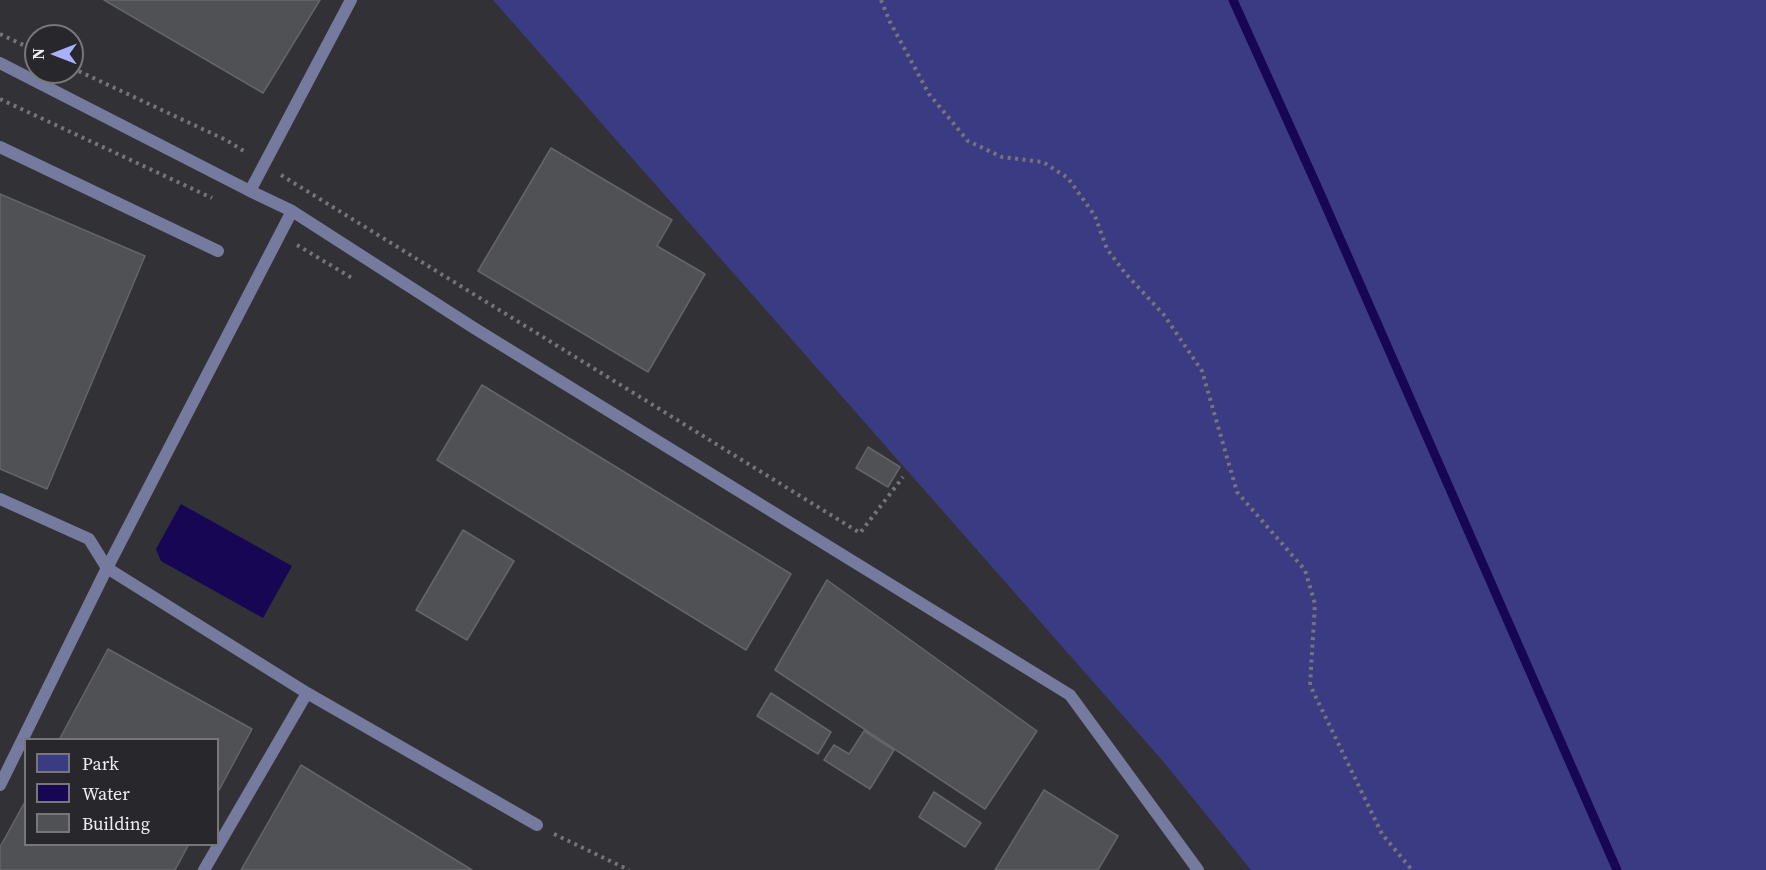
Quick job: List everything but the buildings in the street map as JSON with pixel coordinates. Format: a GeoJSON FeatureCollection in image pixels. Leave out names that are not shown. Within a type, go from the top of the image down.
{"type":"FeatureCollection","features":[{"type":"Feature","properties":{"kind":"lane"},"geometry":{"type":"LineString","coordinates":[[250,191],[351,0]]}},
{"type":"Feature","properties":{"kind":"lane"},"geometry":{"type":"LineString","coordinates":[[0,63],[292,211],[474,328],[1070,695],[1198,870]]}},
{"type":"Feature","properties":{"kind":"lane"},"geometry":{"type":"LineString","coordinates":[[0,147],[218,251]]}},
{"type":"Feature","properties":{"kind":"lane"},"geometry":{"type":"LineString","coordinates":[[0,785],[107,568],[292,211]]}},
{"type":"Feature","properties":{"kind":"lane"},"geometry":{"type":"LineString","coordinates":[[0,499],[89,539],[107,568],[307,693],[537,825]]}},
{"type":"Feature","properties":{"kind":"lane"},"geometry":{"type":"LineString","coordinates":[[219,844],[307,693]]}},
{"type":"Feature","properties":{"kind":"lane"},"geometry":{"type":"LineString","coordinates":[[204,870],[218,846]]}},
{"type":"Feature","properties":{"kind":"path"},"geometry":{"type":"LineString","coordinates":[[881,0],[890,22],[929,94],[968,141],[1002,157],[1043,162],[1068,178],[1095,216],[1107,249],[1125,273],[1164,315],[1202,371],[1237,492],[1305,570],[1315,604],[1310,685],[1382,834],[1412,870]]}},
{"type":"Feature","properties":{"kind":"path"},"geometry":{"type":"LineString","coordinates":[[0,34],[24,45]]}},
{"type":"Feature","properties":{"kind":"path"},"geometry":{"type":"LineString","coordinates":[[84,74],[226,140],[860,534],[903,477]]}},
{"type":"Feature","properties":{"kind":"path"},"geometry":{"type":"LineString","coordinates":[[0,99],[214,200]]}},
{"type":"Feature","properties":{"kind":"path"},"geometry":{"type":"LineString","coordinates":[[280,235],[360,283]]}},
{"type":"Feature","properties":{"kind":"path"},"geometry":{"type":"LineString","coordinates":[[537,825],[629,870]]}},
{"type":"Feature","properties":{"kind":"green space"},"geometry":{"type":"Polygon","coordinates":[[[493,0],[1766,0],[1766,870],[1251,870],[1162,760],[493,0]]]}},
{"type":"Feature","properties":{"kind":"water"},"geometry":{"type":"Polygon","coordinates":[[[181,504],[292,566],[263,618],[161,561],[156,549],[181,504]]]}},
{"type":"Feature","properties":{"kind":"waterway"},"geometry":{"type":"LineString","coordinates":[[1233,0],[1617,870]]}}]}
